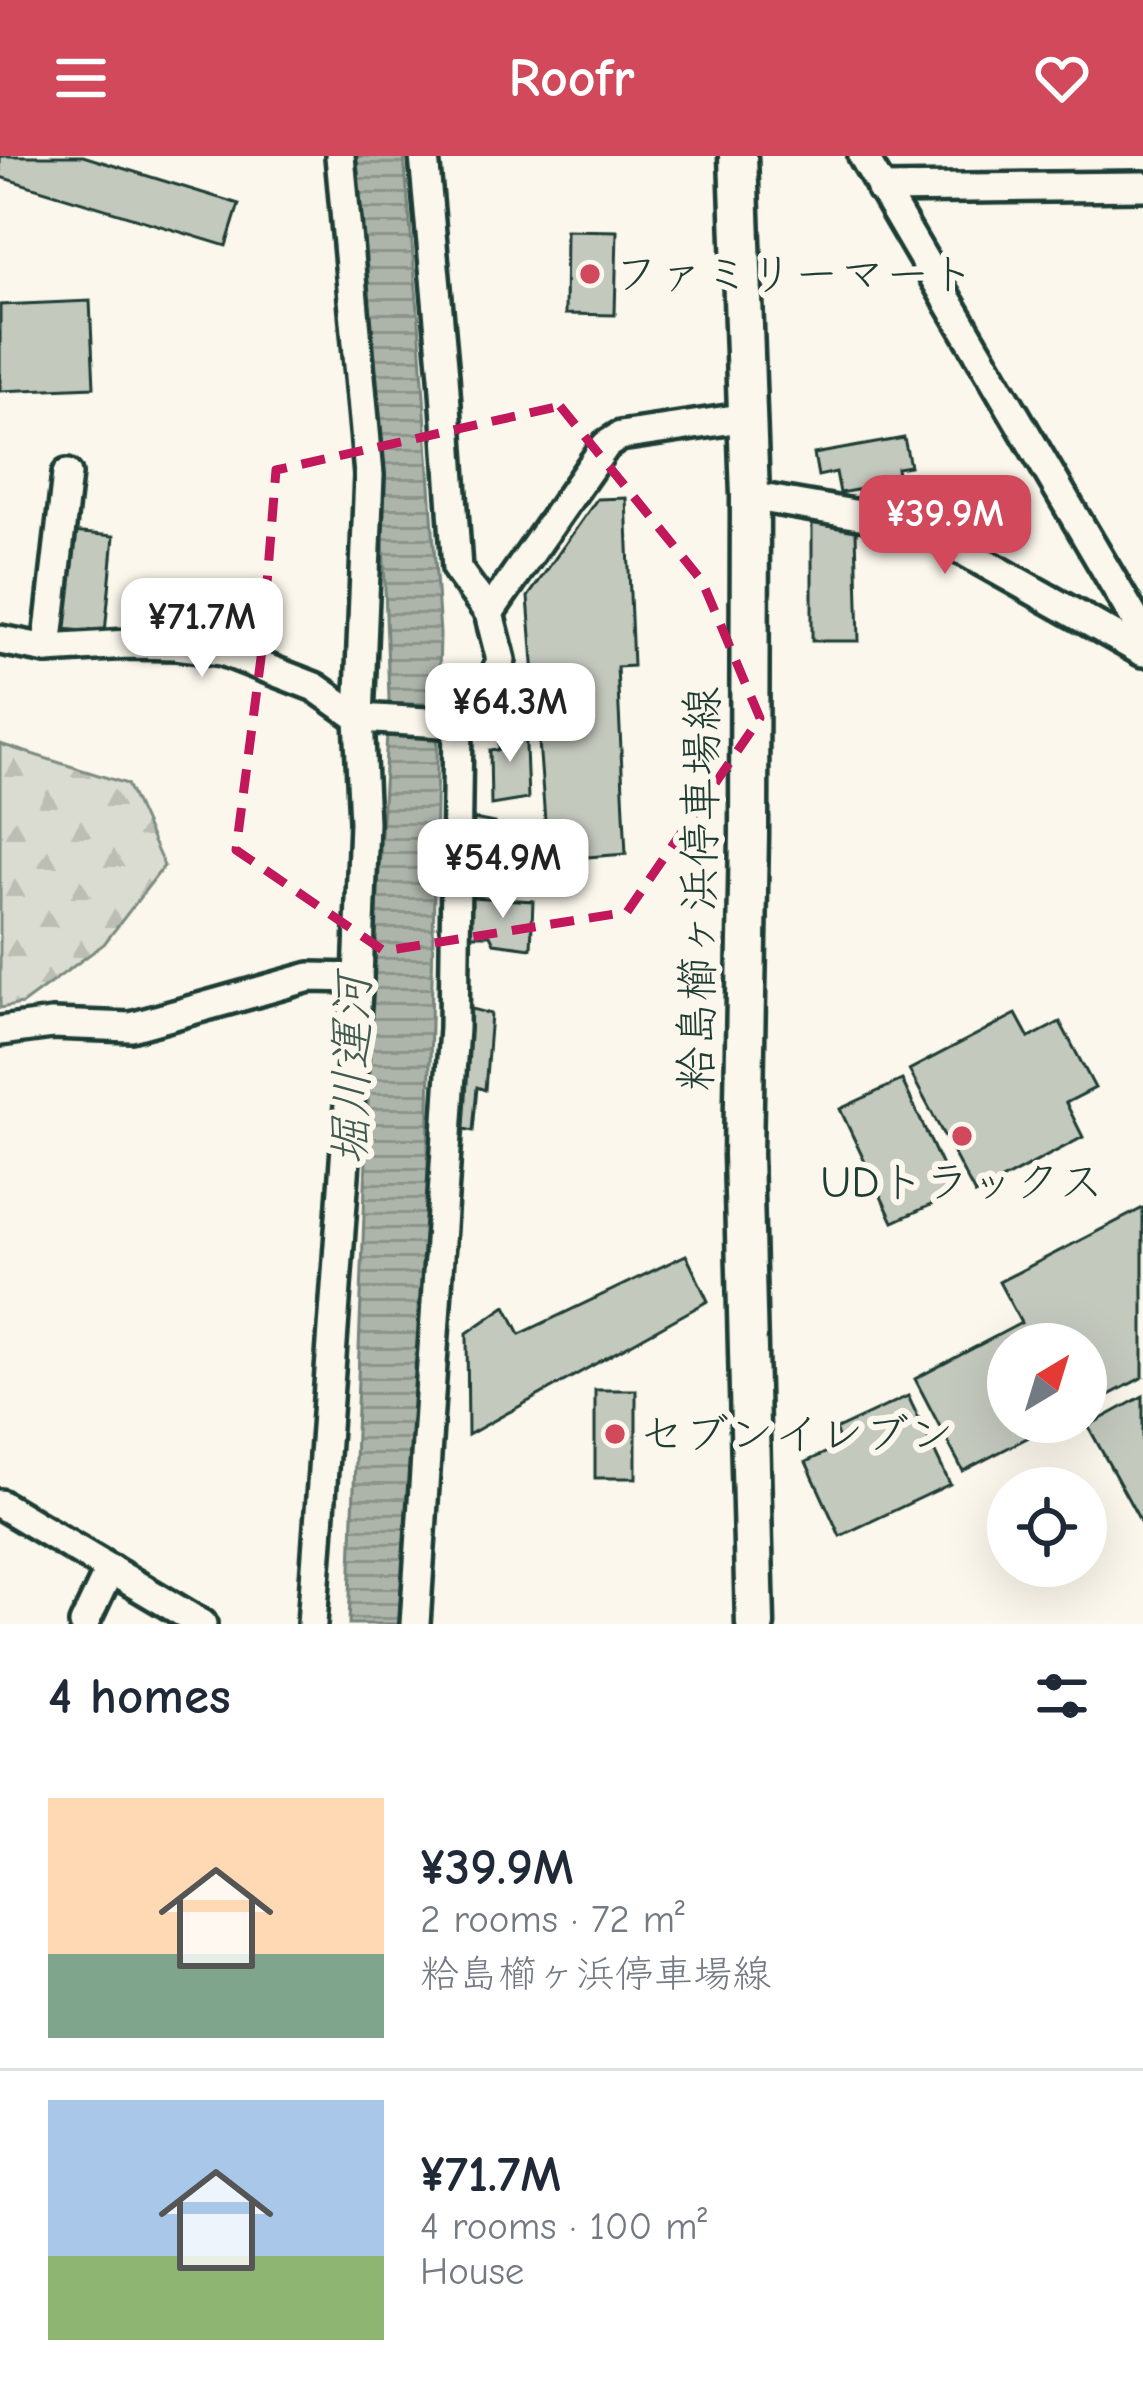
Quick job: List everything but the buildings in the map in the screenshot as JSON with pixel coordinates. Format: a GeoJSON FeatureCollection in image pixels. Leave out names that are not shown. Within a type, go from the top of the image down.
{"type":"FeatureCollection","features":[{"type":"Feature","properties":{"kind":"main road","name":"粭島櫛ヶ浜停車場線"},"geometry":{"type":"LineString","coordinates":[[738,156],[750,496],[743,1154],[755,1624]]}},
{"type":"Feature","properties":{"kind":"street"},"geometry":{"type":"LineString","coordinates":[[312,1624],[358,978],[368,719],[368,475],[340,156]]}},
{"type":"Feature","properties":{"kind":"street"},"geometry":{"type":"LineString","coordinates":[[0,640],[46,650],[128,644],[222,651],[315,687],[368,719],[450,722],[474,707],[491,687],[501,660],[489,614],[457,569],[424,156]]}},
{"type":"Feature","properties":{"kind":"street"},"geometry":{"type":"LineString","coordinates":[[863,156],[1143,633]]}},
{"type":"Feature","properties":{"kind":"street"},"geometry":{"type":"LineString","coordinates":[[881,189],[1143,186]]}},
{"type":"Feature","properties":{"kind":"street"},"geometry":{"type":"LineString","coordinates":[[489,614],[607,445],[620,436],[748,418]]}},
{"type":"Feature","properties":{"kind":"street"},"geometry":{"type":"LineString","coordinates":[[46,650],[68,474]]}},
{"type":"Feature","properties":{"kind":"street"},"geometry":{"type":"LineString","coordinates":[[750,496],[917,525],[1143,652]]}},
{"type":"Feature","properties":{"kind":"street"},"geometry":{"type":"LineString","coordinates":[[415,1624],[454,1028],[450,722]]}},
{"type":"Feature","properties":{"kind":"street"},"geometry":{"type":"LineString","coordinates":[[0,1031],[52,1024],[131,1028],[310,977],[358,978]]}},
{"type":"Feature","properties":{"kind":"street"},"geometry":{"type":"LineString","coordinates":[[0,1504],[202,1624]]}},
{"type":"Feature","properties":{"kind":"street"},"geometry":{"type":"LineString","coordinates":[[84,1624],[110,1569]]}},
{"type":"Feature","properties":{"kind":"highlighted area"},"geometry":{"type":"Polygon","coordinates":[[[560,406],[702,581],[760,718],[627,912],[384,951],[236,850],[261,658],[276,470],[560,406]]]}},
{"type":"Feature","properties":{"kind":"green space"},"geometry":{"type":"Polygon","coordinates":[[[0,744],[127,784],[164,866],[104,944],[22,1004],[0,1008],[0,744]]]}},
{"type":"Feature","properties":{"kind":"shaded area"},"geometry":{"type":"Polygon","coordinates":[[[354,156],[404,156],[440,634],[426,1240],[400,1624],[349,1624],[372,995],[389,698],[383,534],[354,156]]]}},
{"type":"Feature","properties":{"kind":"place","name":"ファミリーマート"},"geometry":{"type":"Point","coordinates":[590,274]}},
{"type":"Feature","properties":{"kind":"place","name":"UDトラックス"},"geometry":{"type":"Point","coordinates":[962,1136]}},
{"type":"Feature","properties":{"kind":"place","name":"セブンイレブン"},"geometry":{"type":"Point","coordinates":[615,1434]}},
{"type":"Feature","properties":{"kind":"water label","name":"堀川運河"},"geometry":{"type":"Point","coordinates":[352,1070]}}]}
